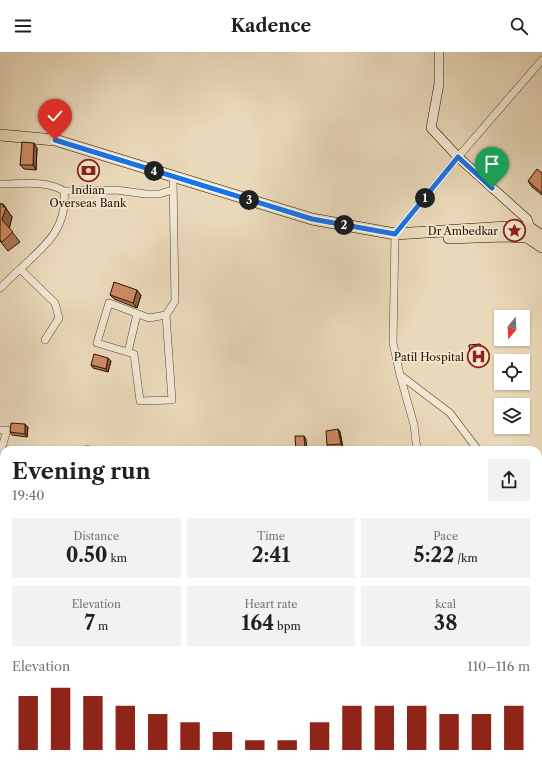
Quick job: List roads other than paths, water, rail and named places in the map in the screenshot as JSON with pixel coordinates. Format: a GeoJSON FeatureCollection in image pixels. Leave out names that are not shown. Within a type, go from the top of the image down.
{"type":"FeatureCollection","features":[{"type":"Feature","properties":{"kind":"main road"},"geometry":{"type":"LineString","coordinates":[[0,135],[55,140],[173,183]]}},
{"type":"Feature","properties":{"kind":"main road"},"geometry":{"type":"LineString","coordinates":[[0,142],[52,147],[92,157],[173,183],[312,219],[395,237],[507,227],[542,236]]}},
{"type":"Feature","properties":{"kind":"main road"},"geometry":{"type":"LineString","coordinates":[[528,233],[542,247]]}},
{"type":"Feature","properties":{"kind":"street"},"geometry":{"type":"LineString","coordinates":[[439,52],[439,84],[431,128],[458,157],[527,218],[528,233]]}},
{"type":"Feature","properties":{"kind":"street"},"geometry":{"type":"LineString","coordinates":[[417,446],[414,425],[393,343],[395,237],[458,157],[542,60]]}},
{"type":"Feature","properties":{"kind":"street"},"geometry":{"type":"LineString","coordinates":[[0,184],[49,184],[64,191],[116,190],[146,194],[159,194],[173,183]]}},
{"type":"Feature","properties":{"kind":"street"},"geometry":{"type":"LineString","coordinates":[[166,315],[149,318],[109,303],[97,343],[134,354],[140,400],[172,400],[166,315],[175,301],[173,183]]}},
{"type":"Feature","properties":{"kind":"street"},"geometry":{"type":"LineString","coordinates":[[0,288],[46,246],[56,232],[62,215],[65,198],[64,191]]}},
{"type":"Feature","properties":{"kind":"street"},"geometry":{"type":"LineString","coordinates":[[20,269],[55,303],[58,318],[44,340]]}},
{"type":"Feature","properties":{"kind":"street"},"geometry":{"type":"LineString","coordinates":[[128,352],[138,314]]}},
{"type":"Feature","properties":{"kind":"street"},"geometry":{"type":"LineString","coordinates":[[400,375],[450,413],[475,446]]}},
{"type":"Feature","properties":{"kind":"street"},"geometry":{"type":"LineString","coordinates":[[0,430],[7,430],[2,446]]}},
{"type":"Feature","properties":{"kind":"place","name":"Indian Overseas Bank"},"geometry":{"type":"Point","coordinates":[88,170]}},
{"type":"Feature","properties":{"kind":"place","name":"Dr Ambedkar"},"geometry":{"type":"Point","coordinates":[514,231]}},
{"type":"Feature","properties":{"kind":"place","name":"Patil Hospital"},"geometry":{"type":"Point","coordinates":[479,357]}}]}
